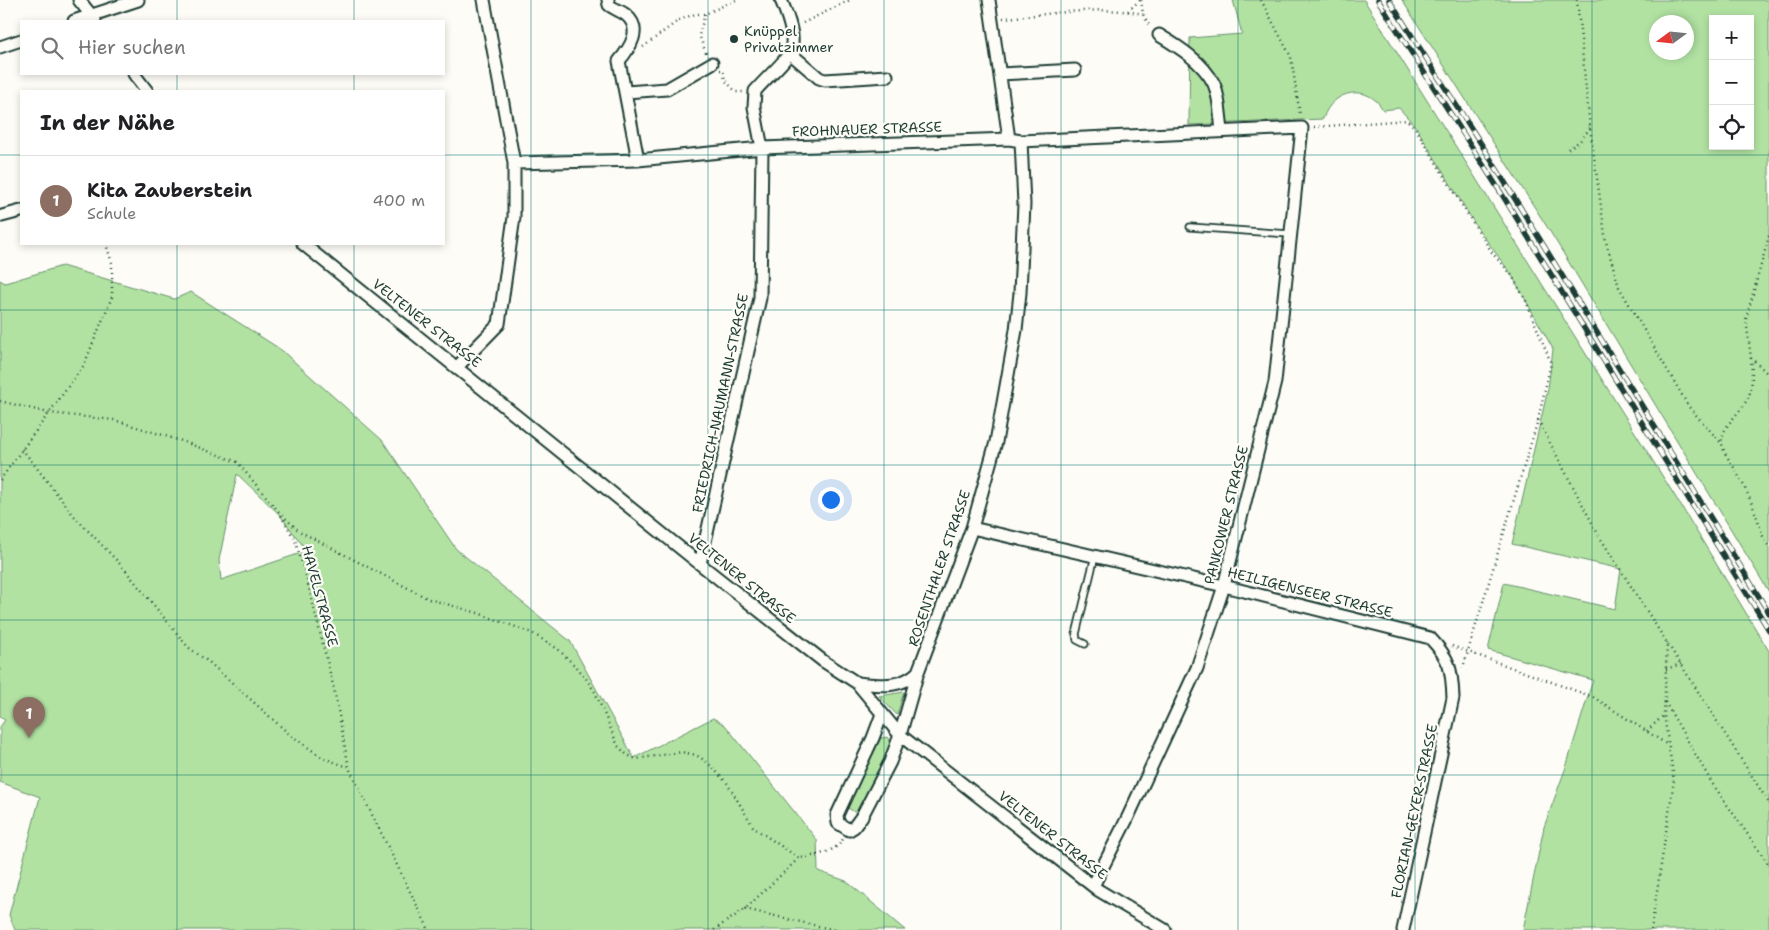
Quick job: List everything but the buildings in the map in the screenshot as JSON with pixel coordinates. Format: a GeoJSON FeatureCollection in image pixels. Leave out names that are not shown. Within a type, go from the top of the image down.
{"type":"FeatureCollection","features":[{"type":"Feature","properties":{"kind":"street"},"geometry":{"type":"LineString","coordinates":[[79,0],[94,18]]}},
{"type":"Feature","properties":{"kind":"street"},"geometry":{"type":"LineString","coordinates":[[81,20],[94,18],[138,0]]}},
{"type":"Feature","properties":{"kind":"street"},"geometry":{"type":"LineString","coordinates":[[458,366],[499,324],[514,217],[514,163],[484,0]]}},
{"type":"Feature","properties":{"kind":"street"},"geometry":{"type":"LineString","coordinates":[[608,0],[609,5],[627,16],[634,29],[634,39],[630,48],[619,61],[638,160]]}},
{"type":"Feature","properties":{"kind":"street"},"geometry":{"type":"LineString","coordinates":[[755,91],[781,65],[790,53],[792,27],[781,0]]}},
{"type":"Feature","properties":{"kind":"street"},"geometry":{"type":"LineString","coordinates":[[989,0],[1009,139]]}},
{"type":"Feature","properties":{"kind":"street"},"geometry":{"type":"LineString","coordinates":[[1158,35],[1186,52],[1207,74],[1217,94],[1222,131]]}},
{"type":"Feature","properties":{"kind":"street"},"geometry":{"type":"LineString","coordinates":[[0,47],[20,40]]}},
{"type":"Feature","properties":{"kind":"street"},"geometry":{"type":"LineString","coordinates":[[790,53],[819,78],[826,80],[887,76]]}},
{"type":"Feature","properties":{"kind":"street"},"geometry":{"type":"LineString","coordinates":[[626,92],[667,89],[712,63]]}},
{"type":"Feature","properties":{"kind":"street"},"geometry":{"type":"LineString","coordinates":[[1000,74],[1075,70]]}},
{"type":"Feature","properties":{"kind":"street"},"geometry":{"type":"LineString","coordinates":[[135,75],[146,90]]}},
{"type":"Feature","properties":{"kind":"street","name":"FRIEDRICH-NAUMANN-STRASSE"},"geometry":{"type":"LineString","coordinates":[[700,564],[760,298],[762,148],[754,107],[755,91]]}},
{"type":"Feature","properties":{"kind":"street","name":"FROHNAUER STRASSE"},"geometry":{"type":"LineString","coordinates":[[514,163],[638,160],[762,148],[1009,139],[1021,141],[1302,128]]}},
{"type":"Feature","properties":{"kind":"street","name":"PANKOWER STRASSE"},"geometry":{"type":"LineString","coordinates":[[1093,886],[1128,817],[1197,668],[1224,586],[1275,382],[1302,128]]}},
{"type":"Feature","properties":{"kind":"street","name":"ROSENTHALER STRASSE"},"geometry":{"type":"LineString","coordinates":[[849,830],[854,827],[862,816],[890,762],[900,735],[918,672],[972,528],[996,442],[1016,330],[1023,233],[1021,141]]}},
{"type":"Feature","properties":{"kind":"street"},"geometry":{"type":"LineString","coordinates":[[2,216],[20,211]]}},
{"type":"Feature","properties":{"kind":"street","name":"VELTENER STRASSE"},"geometry":{"type":"LineString","coordinates":[[304,245],[458,366],[700,564],[823,661],[857,683],[900,735],[1093,886],[1165,930]]}},
{"type":"Feature","properties":{"kind":"street","name":"HEILIGENSEER STRASSE"},"geometry":{"type":"LineString","coordinates":[[972,528],[1224,586],[1430,638]]}},
{"type":"Feature","properties":{"kind":"street","name":"FLORIAN-GEYER-STRASSE"},"geometry":{"type":"LineString","coordinates":[[1403,930],[1453,698],[1452,670],[1444,652],[1430,638]]}},
{"type":"Feature","properties":{"kind":"street"},"geometry":{"type":"LineString","coordinates":[[857,683],[891,686],[903,683],[918,672]]}},
{"type":"Feature","properties":{"kind":"street"},"geometry":{"type":"LineString","coordinates":[[849,830],[838,822],[837,814],[873,738],[882,714]]}},
{"type":"Feature","properties":{"kind":"lane"},"geometry":{"type":"LineString","coordinates":[[1190,227],[1290,234]]}},
{"type":"Feature","properties":{"kind":"lane"},"geometry":{"type":"LineString","coordinates":[[1085,644],[1077,640],[1076,634],[1094,556]]}},
{"type":"Feature","properties":{"kind":"path"},"geometry":{"type":"LineString","coordinates":[[642,48],[679,20],[695,14],[705,14],[736,0]]}},
{"type":"Feature","properties":{"kind":"path"},"geometry":{"type":"LineString","coordinates":[[792,27],[847,0]]}},
{"type":"Feature","properties":{"kind":"path"},"geometry":{"type":"LineString","coordinates":[[1128,11],[1140,0]]}},
{"type":"Feature","properties":{"kind":"path"},"geometry":{"type":"LineString","coordinates":[[1140,0],[1147,23],[1158,35]]}},
{"type":"Feature","properties":{"kind":"path"},"geometry":{"type":"LineString","coordinates":[[1261,0],[1291,57],[1302,128],[1407,120],[1416,129],[1494,254],[1510,274],[1526,301],[1550,363],[1538,420],[1462,670]]}},
{"type":"Feature","properties":{"kind":"path"},"geometry":{"type":"LineString","coordinates":[[1577,0],[1590,128],[1606,242],[1618,287],[1689,407],[1722,444],[1757,516],[1765,542],[1769,546]]}},
{"type":"Feature","properties":{"kind":"path"},"geometry":{"type":"LineString","coordinates":[[993,18],[1128,11],[1143,14]]}},
{"type":"Feature","properties":{"kind":"path"},"geometry":{"type":"LineString","coordinates":[[705,14],[699,35],[706,52]]}},
{"type":"Feature","properties":{"kind":"path"},"geometry":{"type":"LineString","coordinates":[[723,70],[725,80],[736,92],[755,91]]}},
{"type":"Feature","properties":{"kind":"path"},"geometry":{"type":"LineString","coordinates":[[1568,149],[1580,141],[1590,128]]}},
{"type":"Feature","properties":{"kind":"path"},"geometry":{"type":"LineString","coordinates":[[1722,444],[1722,436],[1730,422],[1746,403],[1750,394],[1753,376],[1746,319],[1769,236]]}},
{"type":"Feature","properties":{"kind":"path"},"geometry":{"type":"LineString","coordinates":[[0,480],[84,365],[112,297],[112,263],[106,245]]}},
{"type":"Feature","properties":{"kind":"path"},"geometry":{"type":"LineString","coordinates":[[1751,358],[1769,375]]}},
{"type":"Feature","properties":{"kind":"path","name":"HAVELSTRASSE"},"geometry":{"type":"LineString","coordinates":[[0,401],[49,413],[114,420],[182,440],[237,462],[279,512],[295,540],[306,576],[334,689],[349,768],[429,930]]}},
{"type":"Feature","properties":{"kind":"path"},"geometry":{"type":"LineString","coordinates":[[1538,420],[1599,536],[1769,804]]}},
{"type":"Feature","properties":{"kind":"path"},"geometry":{"type":"LineString","coordinates":[[22,449],[75,517],[121,565],[188,648],[210,664],[288,733],[323,758],[349,768]]}},
{"type":"Feature","properties":{"kind":"path"},"geometry":{"type":"LineString","coordinates":[[279,512],[299,531],[430,599],[478,613],[532,633],[558,650],[583,674],[595,692],[618,746],[627,755],[636,760],[682,752],[696,755],[707,762],[727,783],[754,828],[799,858]]}},
{"type":"Feature","properties":{"kind":"path"},"geometry":{"type":"LineString","coordinates":[[1430,638],[1593,697],[1668,745]]}},
{"type":"Feature","properties":{"kind":"path"},"geometry":{"type":"LineString","coordinates":[[1651,930],[1674,780],[1664,715],[1667,641]]}},
{"type":"Feature","properties":{"kind":"path"},"geometry":{"type":"LineString","coordinates":[[1666,669],[1681,664]]}},
{"type":"Feature","properties":{"kind":"path"},"geometry":{"type":"LineString","coordinates":[[1664,700],[1712,783],[1769,865]]}},
{"type":"Feature","properties":{"kind":"path"},"geometry":{"type":"LineString","coordinates":[[1647,731],[1664,715]]}},
{"type":"Feature","properties":{"kind":"path"},"geometry":{"type":"LineString","coordinates":[[714,930],[745,909],[799,858],[819,855],[841,843],[849,830]]}},
{"type":"Feature","properties":{"kind":"path"},"geometry":{"type":"LineString","coordinates":[[745,909],[835,930]]}},
{"type":"Feature","properties":{"kind":"green space"},"geometry":{"type":"Polygon","coordinates":[[[1233,0],[1364,0],[1683,509],[1769,651],[1769,930],[1523,930],[1544,827],[1566,767],[1593,680],[1488,650],[1504,583],[1615,609],[1621,569],[1512,544],[1548,389],[1553,349],[1511,274],[1476,226],[1416,127],[1399,108],[1383,110],[1377,101],[1369,96],[1351,93],[1334,101],[1323,119],[1189,125],[1190,38],[1242,34],[1233,0]]]}},
{"type":"Feature","properties":{"kind":"green space"},"geometry":{"type":"Polygon","coordinates":[[[1402,0],[1769,0],[1769,592],[1551,233],[1402,0]]]}},
{"type":"Feature","properties":{"kind":"green space"},"geometry":{"type":"Polygon","coordinates":[[[62,266],[174,299],[191,292],[280,349],[382,440],[456,549],[570,641],[634,758],[713,718],[725,725],[817,840],[818,871],[846,881],[905,930],[15,930],[9,915],[40,797],[0,782],[0,727],[5,720],[0,717],[0,280],[5,283],[62,266]],[[237,474],[219,560],[221,580],[307,551],[279,514],[237,474]]]}},
{"type":"Feature","properties":{"kind":"green space"},"geometry":{"type":"Polygon","coordinates":[[[904,692],[897,715],[879,696],[904,692]]]}},
{"type":"Feature","properties":{"kind":"green space"},"geometry":{"type":"Polygon","coordinates":[[[888,737],[892,743],[862,811],[856,813],[848,808],[856,780],[881,738],[888,737]]]}},
{"type":"Feature","properties":{"kind":"railway"},"geometry":{"type":"LineString","coordinates":[[1378,0],[1503,196],[1769,630]]}},
{"type":"Feature","properties":{"kind":"railway"},"geometry":{"type":"LineString","coordinates":[[1389,0],[1485,150],[1769,613]]}},
{"type":"Feature","properties":{"kind":"place","name":"Knüppel Privatzimmer"},"geometry":{"type":"Point","coordinates":[734,39]}},
{"type":"Feature","properties":{"kind":"place","name":"Kita Zauberstein"},"geometry":{"type":"Point","coordinates":[29,738]}}]}
